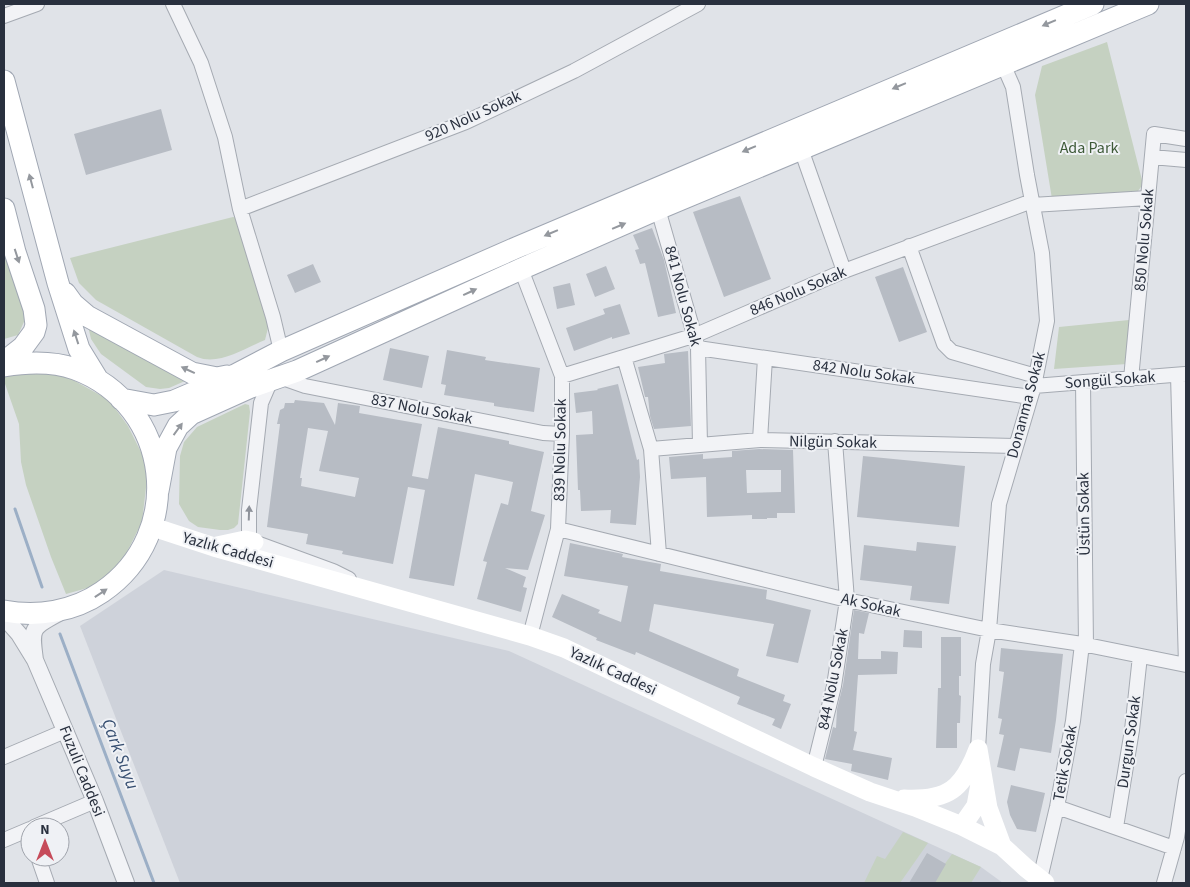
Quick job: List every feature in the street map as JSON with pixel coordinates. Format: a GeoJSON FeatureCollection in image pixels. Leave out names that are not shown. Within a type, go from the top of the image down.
{"type":"FeatureCollection","features":[{"type":"Feature","properties":{"kind":"main road"},"geometry":{"type":"LineString","coordinates":[[121,399],[154,404],[174,401],[235,375],[281,351],[518,247],[1094,4]]}},
{"type":"Feature","properties":{"kind":"main road"},"geometry":{"type":"LineString","coordinates":[[4,611],[34,614],[68,609],[92,599],[114,584],[132,565],[144,547],[153,527],[166,448],[178,426],[191,414],[278,378],[658,209],[1148,4]]}},
{"type":"Feature","properties":{"kind":"main road"},"geometry":{"type":"LineString","coordinates":[[4,81],[58,283],[79,349],[98,380]]}},
{"type":"Feature","properties":{"kind":"main road"},"geometry":{"type":"LineString","coordinates":[[4,209],[15,252],[34,309],[36,325],[34,332],[22,347],[4,364]]}},
{"type":"Feature","properties":{"kind":"main road"},"geometry":{"type":"LineString","coordinates":[[58,283],[73,304],[87,316],[192,373],[217,378],[235,375]]}},
{"type":"Feature","properties":{"kind":"main road"},"geometry":{"type":"LineString","coordinates":[[4,364],[24,362],[50,363],[75,369],[98,380],[121,399],[137,418],[149,441],[156,465],[158,491]]}},
{"type":"Feature","properties":{"kind":"main road","name":"Yazlık Caddesi"},"geometry":{"type":"LineString","coordinates":[[153,527],[214,547],[530,636],[603,666],[870,792],[962,826],[1002,846],[1042,881]]}},
{"type":"Feature","properties":{"kind":"main road"},"geometry":{"type":"LineString","coordinates":[[214,547],[245,540],[254,542]]}},
{"type":"Feature","properties":{"kind":"main road"},"geometry":{"type":"LineString","coordinates":[[891,799],[919,800],[934,798],[948,793],[960,784],[972,766],[978,749]]}},
{"type":"Feature","properties":{"kind":"main road"},"geometry":{"type":"LineString","coordinates":[[962,826],[963,811],[976,770],[978,749]]}},
{"type":"Feature","properties":{"kind":"main road"},"geometry":{"type":"LineString","coordinates":[[978,749],[988,808],[1002,846]]}},
{"type":"Feature","properties":{"kind":"street"},"geometry":{"type":"LineString","coordinates":[[4,16],[36,4]]}},
{"type":"Feature","properties":{"kind":"street"},"geometry":{"type":"LineString","coordinates":[[173,4],[204,72],[225,137],[240,209],[274,317],[281,351]]}},
{"type":"Feature","properties":{"kind":"street","name":"920 Nolu Sokak"},"geometry":{"type":"LineString","coordinates":[[240,209],[466,122],[574,70],[698,4]]}},
{"type":"Feature","properties":{"kind":"street","name":"Donanma Sokak"},"geometry":{"type":"LineString","coordinates":[[978,749],[983,664],[989,630],[999,504],[1033,386],[1047,321],[1042,253],[1012,88],[1003,64]]}},
{"type":"Feature","properties":{"kind":"street","name":"850 Nolu Sokak"},"geometry":{"type":"LineString","coordinates":[[1131,378],[1154,134],[1186,139]]}},
{"type":"Feature","properties":{"kind":"street"},"geometry":{"type":"LineString","coordinates":[[801,149],[844,271]]}},
{"type":"Feature","properties":{"kind":"street"},"geometry":{"type":"LineString","coordinates":[[1152,157],[1186,160]]}},
{"type":"Feature","properties":{"kind":"street","name":"846 Nolu Sokak"},"geometry":{"type":"LineString","coordinates":[[562,376],[624,357],[697,342],[844,271],[1032,203],[1148,198]]}},
{"type":"Feature","properties":{"kind":"street","name":"841 Nolu Sokak"},"geometry":{"type":"LineString","coordinates":[[658,209],[697,342],[700,445]]}},
{"type":"Feature","properties":{"kind":"street"},"geometry":{"type":"LineString","coordinates":[[910,246],[944,344],[952,352],[1033,386]]}},
{"type":"Feature","properties":{"kind":"street","name":"839 Nolu Sokak"},"geometry":{"type":"LineString","coordinates":[[521,269],[562,376],[562,434],[558,529],[530,636]]}},
{"type":"Feature","properties":{"kind":"street","name":"842 Nolu Sokak"},"geometry":{"type":"LineString","coordinates":[[697,342],[765,358],[1033,386]]}},
{"type":"Feature","properties":{"kind":"street"},"geometry":{"type":"LineString","coordinates":[[624,357],[651,450],[658,554]]}},
{"type":"Feature","properties":{"kind":"street"},"geometry":{"type":"LineString","coordinates":[[760,440],[765,358]]}},
{"type":"Feature","properties":{"kind":"street"},"geometry":{"type":"LineString","coordinates":[[1182,374],[1186,665]]}},
{"type":"Feature","properties":{"kind":"street","name":"Songül Sokak"},"geometry":{"type":"LineString","coordinates":[[1033,386],[1182,374]]}},
{"type":"Feature","properties":{"kind":"street"},"geometry":{"type":"LineString","coordinates":[[278,378],[261,403],[249,510],[249,536],[254,542],[333,570],[367,589]]}},
{"type":"Feature","properties":{"kind":"street","name":"837 Nolu Sokak"},"geometry":{"type":"LineString","coordinates":[[278,378],[305,386],[543,432],[562,434]]}},
{"type":"Feature","properties":{"kind":"street","name":"Üstün Sokak"},"geometry":{"type":"LineString","coordinates":[[1083,382],[1084,645]]}},
{"type":"Feature","properties":{"kind":"street","name":"Nilgün Sokak"},"geometry":{"type":"LineString","coordinates":[[651,450],[760,440],[1015,446]]}},
{"type":"Feature","properties":{"kind":"street","name":"844 Nolu Sokak"},"geometry":{"type":"LineString","coordinates":[[814,767],[834,686],[847,600],[835,441]]}},
{"type":"Feature","properties":{"kind":"street","name":"Ak Sokak"},"geometry":{"type":"LineString","coordinates":[[558,529],[847,600],[989,630],[1084,645],[1186,665]]}},
{"type":"Feature","properties":{"kind":"street"},"geometry":{"type":"LineString","coordinates":[[35,660],[32,640],[34,630],[42,622],[68,609]]}},
{"type":"Feature","properties":{"kind":"street"},"geometry":{"type":"LineString","coordinates":[[4,617],[20,634],[35,660]]}},
{"type":"Feature","properties":{"kind":"street","name":"Tetik Sokak"},"geometry":{"type":"LineString","coordinates":[[1042,881],[1073,721],[1084,645]]}},
{"type":"Feature","properties":{"kind":"street","name":"Durgun Sokak"},"geometry":{"type":"LineString","coordinates":[[1116,827],[1132,730],[1140,656]]}},
{"type":"Feature","properties":{"kind":"street","name":"Fuzuli Caddesi"},"geometry":{"type":"LineString","coordinates":[[35,660],[95,801],[126,883]]}},
{"type":"Feature","properties":{"kind":"street"},"geometry":{"type":"LineString","coordinates":[[4,757],[65,731]]}},
{"type":"Feature","properties":{"kind":"street"},"geometry":{"type":"LineString","coordinates":[[1164,883],[1174,848],[1186,781]]}},
{"type":"Feature","properties":{"kind":"street"},"geometry":{"type":"LineString","coordinates":[[59,817],[95,801]]}},
{"type":"Feature","properties":{"kind":"street"},"geometry":{"type":"LineString","coordinates":[[1057,806],[1174,848]]}},
{"type":"Feature","properties":{"kind":"street"},"geometry":{"type":"LineString","coordinates":[[4,840],[20,834]]}},
{"type":"Feature","properties":{"kind":"street"},"geometry":{"type":"LineString","coordinates":[[41,867],[47,883]]}},
{"type":"Feature","properties":{"kind":"shaded area"},"geometry":{"type":"Polygon","coordinates":[[[164,570],[509,651],[981,867],[1003,883],[180,883],[80,626],[164,570]]]}},
{"type":"Feature","properties":{"kind":"green space","name":"Ada Park"},"geometry":{"type":"Polygon","coordinates":[[[1107,42],[1143,184],[1136,194],[1052,199],[1035,95],[1042,66],[1107,42]]]}},
{"type":"Feature","properties":{"kind":"green space"},"geometry":{"type":"Polygon","coordinates":[[[233,217],[237,218],[266,314],[268,328],[265,340],[223,358],[205,359],[197,357],[96,300],[79,283],[70,258],[233,217]]]}},
{"type":"Feature","properties":{"kind":"green space"},"geometry":{"type":"Polygon","coordinates":[[[4,226],[28,313],[18,335],[4,339],[4,226]]]}},
{"type":"Feature","properties":{"kind":"green space"},"geometry":{"type":"Polygon","coordinates":[[[1129,320],[1127,364],[1054,369],[1059,327],[1129,320]]]}},
{"type":"Feature","properties":{"kind":"green space"},"geometry":{"type":"Polygon","coordinates":[[[88,326],[185,381],[169,388],[146,387],[101,354],[91,339],[88,326]]]}},
{"type":"Feature","properties":{"kind":"green space"},"geometry":{"type":"Polygon","coordinates":[[[18,371],[64,375],[109,400],[128,426],[145,460],[147,479],[142,522],[123,560],[108,576],[91,587],[66,594],[26,485],[21,462],[19,424],[4,381],[4,375],[18,371]]]}},
{"type":"Feature","properties":{"kind":"green space"},"geometry":{"type":"Polygon","coordinates":[[[245,404],[249,405],[250,412],[238,524],[228,530],[198,527],[189,521],[179,504],[180,456],[184,442],[197,427],[245,404]]]}},
{"type":"Feature","properties":{"kind":"green space"},"geometry":{"type":"Polygon","coordinates":[[[903,832],[928,843],[900,883],[864,883],[877,856],[885,859],[903,832]]]}},
{"type":"Feature","properties":{"kind":"green space"},"geometry":{"type":"Polygon","coordinates":[[[952,854],[981,867],[971,883],[931,883],[952,854]]]}},
{"type":"Feature","properties":{"kind":"building"},"geometry":{"type":"Polygon","coordinates":[[[161,109],[172,150],[86,175],[74,134],[161,109]]]}},
{"type":"Feature","properties":{"kind":"building"},"geometry":{"type":"Polygon","coordinates":[[[740,196],[771,279],[724,297],[693,212],[740,196]]]}},
{"type":"Feature","properties":{"kind":"building"},"geometry":{"type":"Polygon","coordinates":[[[652,228],[664,260],[676,313],[658,317],[645,263],[640,264],[635,250],[639,249],[633,235],[652,228]]]}},
{"type":"Feature","properties":{"kind":"building"},"geometry":{"type":"Polygon","coordinates":[[[313,264],[321,282],[295,293],[287,275],[313,264]]]}},
{"type":"Feature","properties":{"kind":"building"},"geometry":{"type":"Polygon","coordinates":[[[606,266],[615,289],[595,297],[586,274],[606,266]]]}},
{"type":"Feature","properties":{"kind":"building"},"geometry":{"type":"Polygon","coordinates":[[[903,267],[927,332],[899,342],[875,277],[903,267]]]}},
{"type":"Feature","properties":{"kind":"building"},"geometry":{"type":"Polygon","coordinates":[[[570,283],[575,305],[557,309],[553,287],[570,283]]]}},
{"type":"Feature","properties":{"kind":"building"},"geometry":{"type":"Polygon","coordinates":[[[620,304],[630,334],[612,339],[612,337],[574,351],[566,328],[605,314],[603,309],[620,304]]]}},
{"type":"Feature","properties":{"kind":"building"},"geometry":{"type":"Polygon","coordinates":[[[390,348],[429,356],[422,388],[383,380],[390,348]]]}},
{"type":"Feature","properties":{"kind":"building"},"geometry":{"type":"Polygon","coordinates":[[[447,350],[486,357],[485,360],[540,368],[534,412],[494,406],[494,403],[444,395],[446,385],[441,384],[447,350]]]}},
{"type":"Feature","properties":{"kind":"building"},"geometry":{"type":"Polygon","coordinates":[[[688,351],[691,426],[654,429],[650,416],[648,397],[645,397],[638,367],[665,363],[664,354],[688,351]]]}},
{"type":"Feature","properties":{"kind":"building"},"geometry":{"type":"Polygon","coordinates":[[[618,384],[637,460],[639,459],[640,477],[636,525],[610,523],[611,510],[581,511],[580,490],[578,490],[576,435],[593,434],[592,411],[576,413],[574,393],[598,390],[618,384]]]}},
{"type":"Feature","properties":{"kind":"building"},"geometry":{"type":"Polygon","coordinates":[[[295,400],[324,403],[335,425],[338,403],[360,406],[359,413],[422,424],[412,476],[428,479],[438,427],[509,441],[509,444],[544,452],[531,511],[545,515],[528,570],[505,568],[526,577],[523,587],[527,588],[521,612],[477,599],[487,562],[483,561],[490,538],[501,503],[508,505],[513,482],[475,474],[454,586],[409,578],[425,490],[408,487],[393,564],[342,554],[343,551],[306,544],[308,534],[267,527],[280,424],[277,424],[280,410],[284,408],[285,403],[294,403],[295,400]],[[308,428],[300,478],[302,478],[301,486],[355,497],[359,478],[319,471],[328,431],[308,428]]]}},
{"type":"Feature","properties":{"kind":"building"},"geometry":{"type":"Polygon","coordinates":[[[759,449],[793,450],[795,513],[777,513],[777,518],[767,519],[752,519],[752,515],[707,517],[706,477],[671,479],[669,457],[703,454],[703,459],[732,457],[732,451],[759,449]],[[746,470],[747,493],[781,492],[781,470],[746,470]]]}},
{"type":"Feature","properties":{"kind":"building"},"geometry":{"type":"Polygon","coordinates":[[[863,456],[965,466],[959,527],[857,517],[863,456]]]}},
{"type":"Feature","properties":{"kind":"building"},"geometry":{"type":"Polygon","coordinates":[[[917,542],[956,546],[949,604],[910,600],[912,586],[860,580],[864,545],[916,551],[917,542]]]}},
{"type":"Feature","properties":{"kind":"building"},"geometry":{"type":"Polygon","coordinates":[[[570,543],[623,554],[622,557],[661,564],[660,571],[767,590],[766,599],[811,610],[798,663],[766,656],[774,624],[654,604],[649,631],[739,669],[737,676],[785,695],[783,701],[791,704],[781,729],[772,725],[775,719],[737,704],[740,697],[636,652],[635,655],[596,640],[597,638],[552,617],[562,594],[600,610],[598,613],[621,622],[628,586],[564,576],[570,543]]]}},
{"type":"Feature","properties":{"kind":"building"},"geometry":{"type":"Polygon","coordinates":[[[854,610],[869,613],[864,634],[859,633],[858,659],[881,659],[881,651],[898,652],[897,674],[858,675],[854,731],[857,732],[853,750],[892,758],[888,780],[851,771],[852,764],[825,759],[833,727],[836,728],[837,709],[843,685],[854,610]]]}},
{"type":"Feature","properties":{"kind":"building"},"geometry":{"type":"Polygon","coordinates":[[[904,630],[922,631],[922,648],[903,647],[904,630]]]}},
{"type":"Feature","properties":{"kind":"building"},"geometry":{"type":"Polygon","coordinates":[[[941,637],[961,637],[959,695],[961,696],[960,723],[957,723],[957,748],[936,748],[938,688],[941,688],[941,637]]]}},
{"type":"Feature","properties":{"kind":"building"},"geometry":{"type":"Polygon","coordinates":[[[1001,648],[1063,654],[1051,753],[1020,748],[1015,771],[997,767],[1004,735],[999,734],[1002,719],[998,718],[1004,672],[999,671],[1001,648]]]}},
{"type":"Feature","properties":{"kind":"building"},"geometry":{"type":"Polygon","coordinates":[[[1011,785],[1045,793],[1036,832],[1017,829],[1010,815],[1007,802],[1011,785]]]}},
{"type":"Feature","properties":{"kind":"building"},"geometry":{"type":"Polygon","coordinates":[[[927,853],[946,864],[935,883],[909,883],[927,853]]]}},
{"type":"Feature","properties":{"kind":"waterway","name":"Çark Suyu"},"geometry":{"type":"LineString","coordinates":[[15,509],[42,587]]}},
{"type":"Feature","properties":{"kind":"waterway","name":"Çark Suyu"},"geometry":{"type":"LineString","coordinates":[[60,634],[154,883]]}}]}
